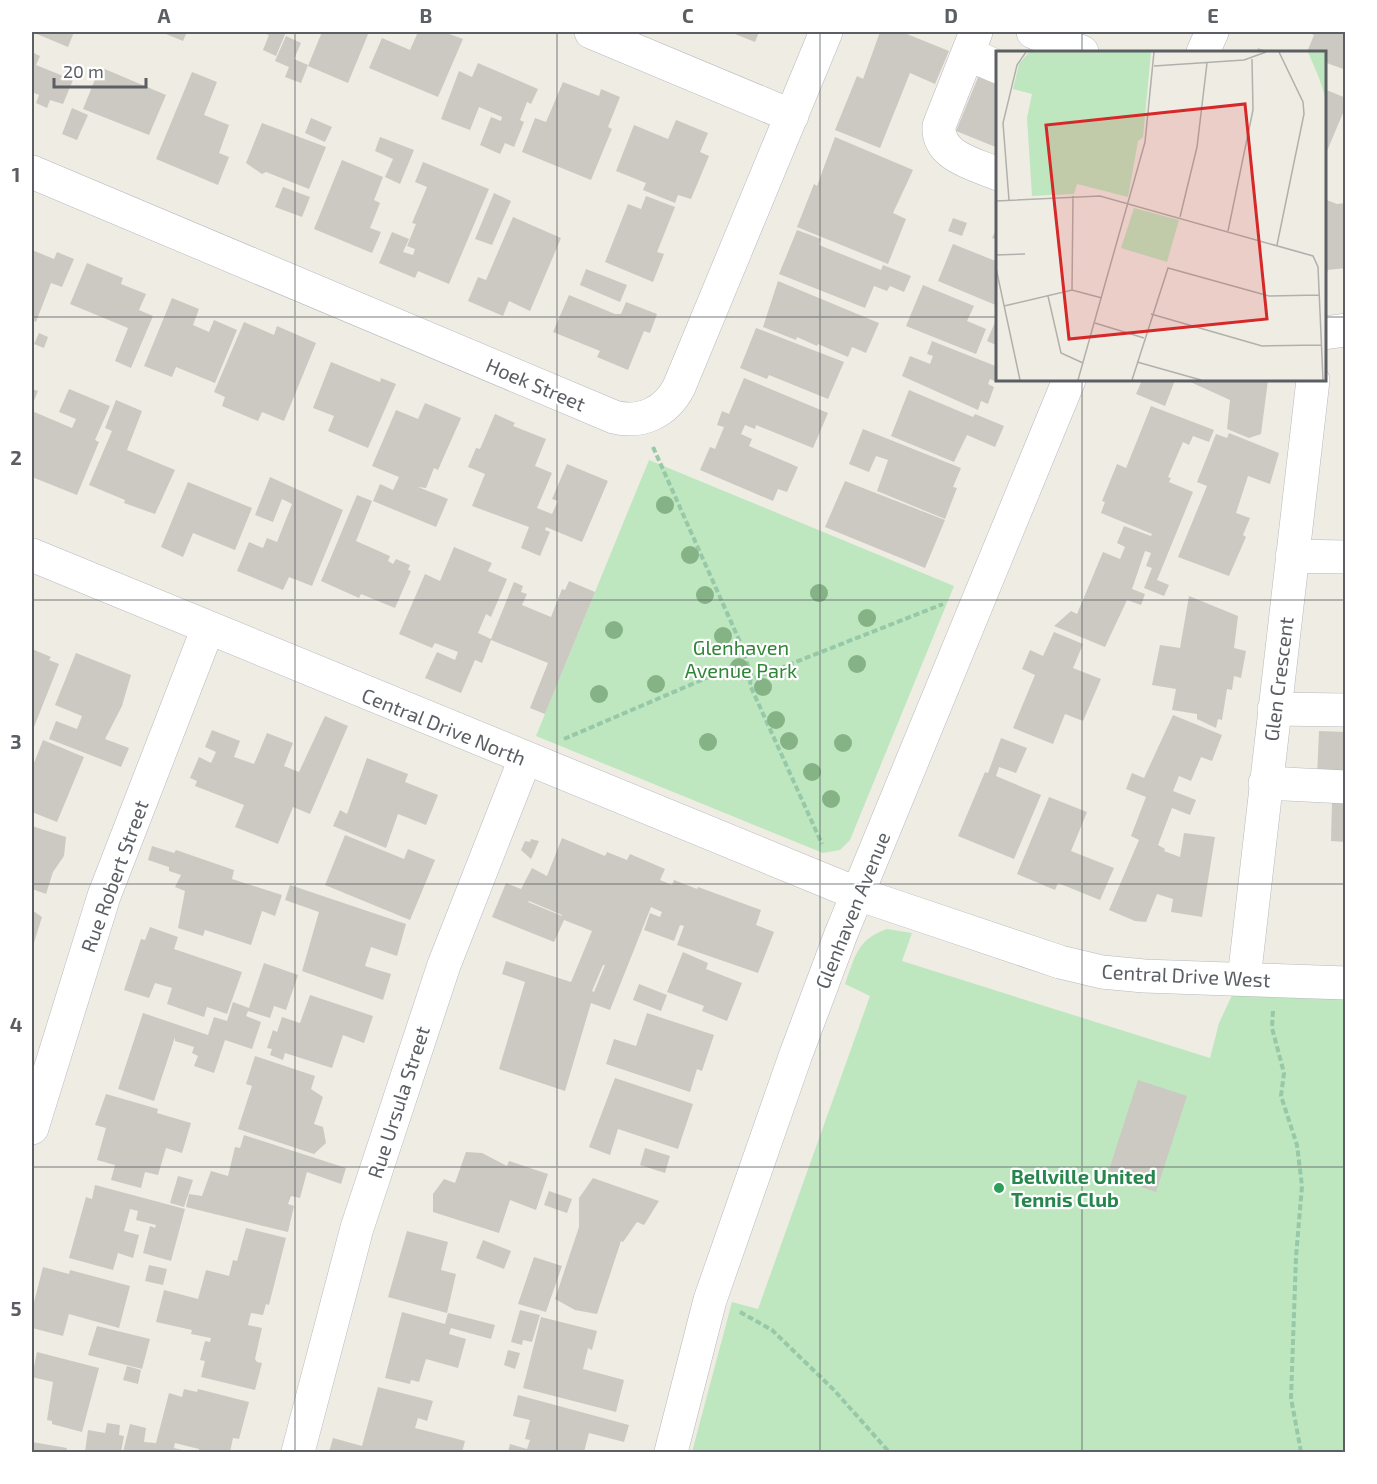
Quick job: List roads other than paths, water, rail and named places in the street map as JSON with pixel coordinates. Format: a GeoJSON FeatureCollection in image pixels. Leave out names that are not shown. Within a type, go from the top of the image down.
{"type":"FeatureCollection","features":[{"type":"Feature","properties":{"kind":"street"},"geometry":{"type":"LineString","coordinates":[[591,32],[792,116],[826,32]]}},
{"type":"Feature","properties":{"kind":"street"},"geometry":{"type":"LineString","coordinates":[[1034,32],[1080,51]]}},
{"type":"Feature","properties":{"kind":"street"},"geometry":{"type":"LineString","coordinates":[[1203,51],[1212,32]]}},
{"type":"Feature","properties":{"kind":"street"},"geometry":{"type":"LineString","coordinates":[[996,65],[972,43],[939,126],[938,137],[944,147],[958,157],[996,173]]}},
{"type":"Feature","properties":{"kind":"street","name":"Hoek Street"},"geometry":{"type":"LineString","coordinates":[[32,172],[614,417],[644,418],[664,407],[679,387],[792,116]]}},
{"type":"Feature","properties":{"kind":"street"},"geometry":{"type":"LineString","coordinates":[[1326,333],[1346,330]]}},
{"type":"Feature","properties":{"kind":"street","name":"Glenhaven Avenue"},"geometry":{"type":"LineString","coordinates":[[671,1452],[710,1300],[796,1054],[858,894],[1069,381]]}},
{"type":"Feature","properties":{"kind":"street","name":"Glen Crescent"},"geometry":{"type":"LineString","coordinates":[[1259,980],[1265,783],[1313,381]]}},
{"type":"Feature","properties":{"kind":"street","name":"Central Drive North"},"geometry":{"type":"LineString","coordinates":[[32,555],[858,894]]}},
{"type":"Feature","properties":{"kind":"street"},"geometry":{"type":"LineString","coordinates":[[1292,556],[1346,557]]}},
{"type":"Feature","properties":{"kind":"street","name":"Rue Robert Street"},"geometry":{"type":"LineString","coordinates":[[32,1128],[104,896],[208,628]]}},
{"type":"Feature","properties":{"kind":"street"},"geometry":{"type":"LineString","coordinates":[[1274,709],[1346,710]]}},
{"type":"Feature","properties":{"kind":"street","name":"Rue Ursula Street"},"geometry":{"type":"LineString","coordinates":[[298,1452],[357,1228],[444,965],[537,764]]}},
{"type":"Feature","properties":{"kind":"street"},"geometry":{"type":"LineString","coordinates":[[1265,783],[1346,787]]}},
{"type":"Feature","properties":{"kind":"street","name":"Central Drive West"},"geometry":{"type":"LineString","coordinates":[[858,894],[1081,968],[1144,976],[1346,983]]}},
{"type":"Feature","properties":{"kind":"place","name":"Bellville United Tennis Club"},"geometry":{"type":"Point","coordinates":[999,1188]}},
{"type":"Feature","properties":{"kind":"park label","name":"Glenhaven Avenue Park"},"geometry":{"type":"Point","coordinates":[741,658]}}]}
